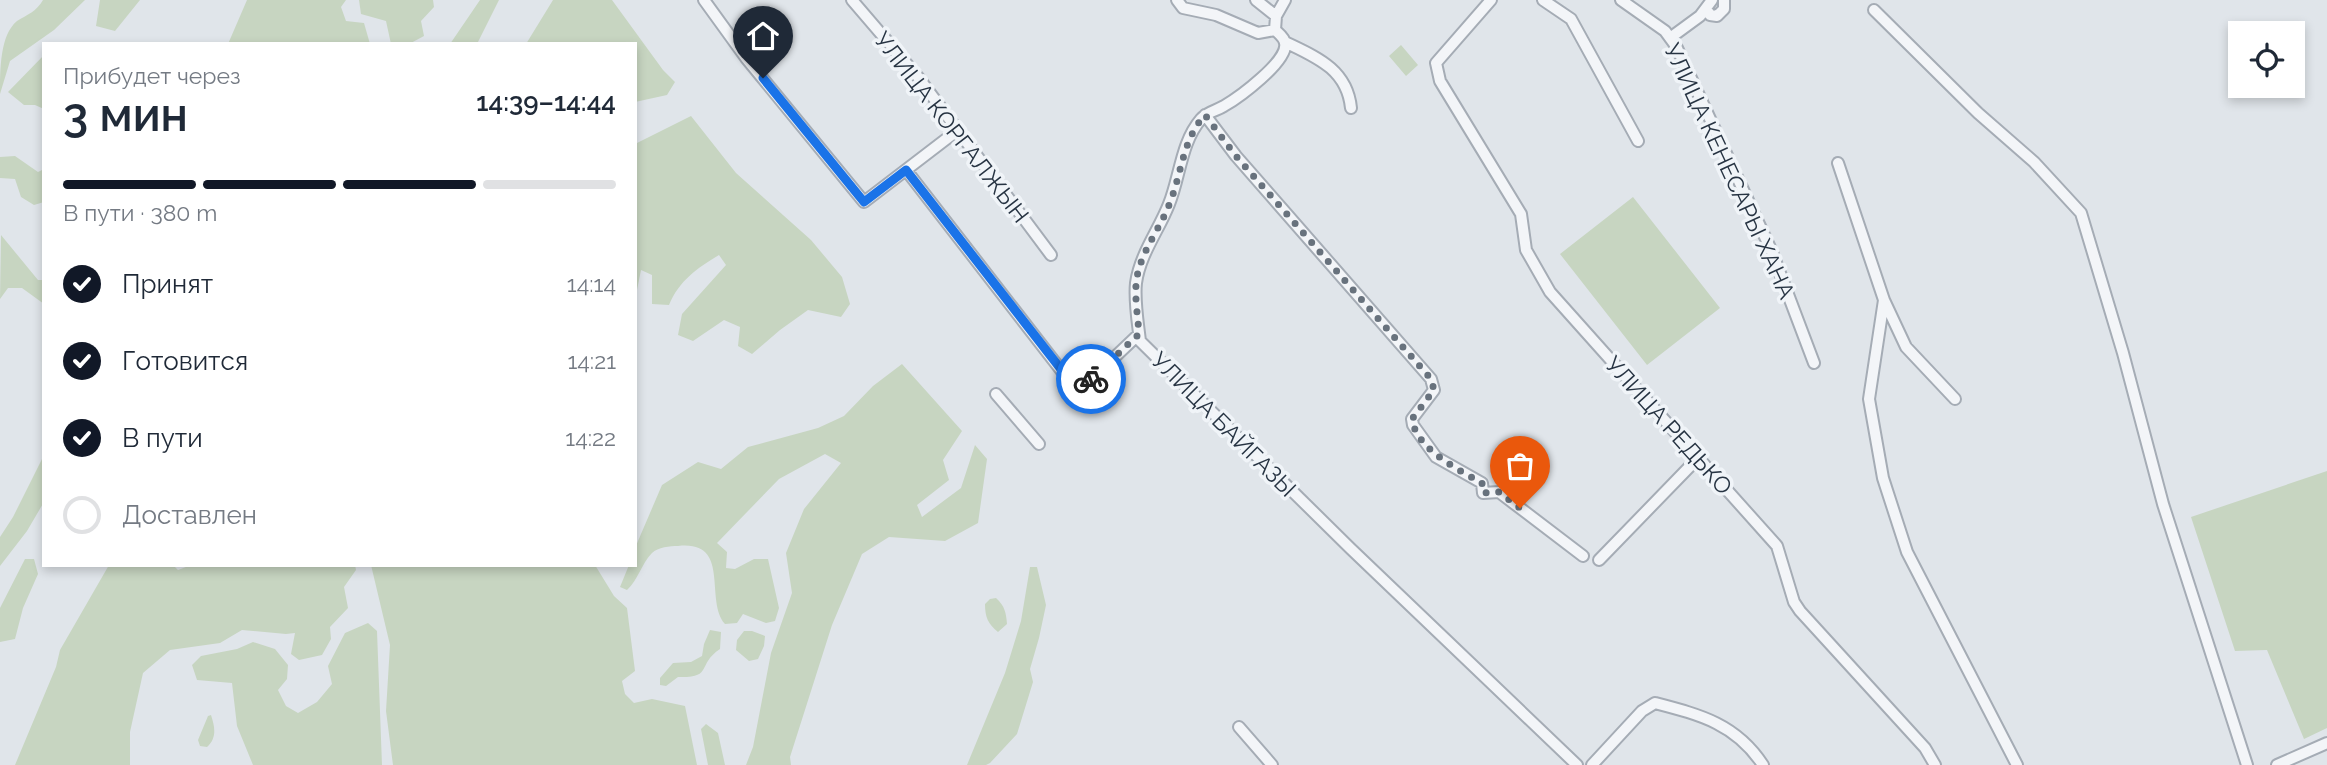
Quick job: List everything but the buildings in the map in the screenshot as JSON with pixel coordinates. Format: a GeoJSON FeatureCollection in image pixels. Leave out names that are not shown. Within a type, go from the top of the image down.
{"type":"FeatureCollection","features":[{"type":"Feature","properties":{"kind":"street"},"geometry":{"type":"LineString","coordinates":[[704,0],[746,58],[864,202],[958,130]]}},
{"type":"Feature","properties":{"kind":"street","name":"УЛИЦА КОРГАЛЖЫН"},"geometry":{"type":"LineString","coordinates":[[852,0],[918,77],[1051,255]]}},
{"type":"Feature","properties":{"kind":"street"},"geometry":{"type":"LineString","coordinates":[[1177,0],[1183,8],[1216,15],[1258,33],[1275,30]]}},
{"type":"Feature","properties":{"kind":"street"},"geometry":{"type":"LineString","coordinates":[[1256,0],[1276,16]]}},
{"type":"Feature","properties":{"kind":"street"},"geometry":{"type":"LineString","coordinates":[[1285,0],[1276,16],[1275,30],[1285,42],[1318,57],[1335,72],[1349,92],[1351,108]]}},
{"type":"Feature","properties":{"kind":"street","name":"УЛИЦА РЕДЬКО"},"geometry":{"type":"LineString","coordinates":[[1490,0],[1436,63],[1440,81],[1521,214],[1527,250],[1550,292],[1777,546],[1794,603],[1925,748],[1935,765]]}},
{"type":"Feature","properties":{"kind":"street"},"geometry":{"type":"LineString","coordinates":[[1543,0],[1572,19],[1638,141]]}},
{"type":"Feature","properties":{"kind":"street","name":"УЛИЦА КЕНЕСАРЫ ХАНА"},"geometry":{"type":"LineString","coordinates":[[1621,0],[1665,32],[1676,46],[1772,252],[1814,363]]}},
{"type":"Feature","properties":{"kind":"street"},"geometry":{"type":"LineString","coordinates":[[1709,4],[1710,15],[1720,15],[1724,9],[1724,0]]}},
{"type":"Feature","properties":{"kind":"street"},"geometry":{"type":"LineString","coordinates":[[1670,38],[1700,16],[1709,4]]}},
{"type":"Feature","properties":{"kind":"street"},"geometry":{"type":"LineString","coordinates":[[1874,10],[1978,113],[2034,162],[2081,213],[2123,353],[2163,504],[2247,765]]}},
{"type":"Feature","properties":{"kind":"street"},"geometry":{"type":"LineString","coordinates":[[1139,334],[1136,284],[1139,270],[1154,232],[1169,205],[1182,157],[1194,127],[1205,115],[1241,95],[1260,79],[1280,57],[1286,47],[1285,42]]}},
{"type":"Feature","properties":{"kind":"street"},"geometry":{"type":"LineString","coordinates":[[1205,115],[1236,156],[1431,379],[1434,390],[1412,419],[1413,425],[1436,457],[1482,483],[1483,493],[1499,492],[1583,556]]}},
{"type":"Feature","properties":{"kind":"street"},"geometry":{"type":"LineString","coordinates":[[1838,163],[1884,300],[1906,347],[1955,399]]}},
{"type":"Feature","properties":{"kind":"street","name":"УЛИЦА БАЙГАЗЫ"},"geometry":{"type":"LineString","coordinates":[[906,170],[1078,391],[1139,334]]}},
{"type":"Feature","properties":{"kind":"street"},"geometry":{"type":"LineString","coordinates":[[1884,300],[1869,399],[1883,478],[1907,552],[2017,765]]}},
{"type":"Feature","properties":{"kind":"street","name":"УЛИЦА БАЙГАЗЫ"},"geometry":{"type":"LineString","coordinates":[[1139,334],[1140,341],[1351,549],[1577,765]]}},
{"type":"Feature","properties":{"kind":"street"},"geometry":{"type":"LineString","coordinates":[[996,394],[1039,444]]}},
{"type":"Feature","properties":{"kind":"street"},"geometry":{"type":"LineString","coordinates":[[1599,560],[1698,458]]}},
{"type":"Feature","properties":{"kind":"street"},"geometry":{"type":"LineString","coordinates":[[1592,765],[1642,711],[1655,703],[1692,712],[1728,728],[1752,748],[1763,765]]}},
{"type":"Feature","properties":{"kind":"street"},"geometry":{"type":"LineString","coordinates":[[1239,727],[1272,765]]}},
{"type":"Feature","properties":{"kind":"street"},"geometry":{"type":"LineString","coordinates":[[2277,765],[2327,743]]}},
{"type":"Feature","properties":{"kind":"green space"},"geometry":{"type":"Polygon","coordinates":[[[43,0],[85,0],[54,30],[10,61],[0,94],[2,53],[7,35],[17,21],[35,10],[43,0]]]}},
{"type":"Feature","properties":{"kind":"green space"},"geometry":{"type":"Polygon","coordinates":[[[100,0],[140,0],[115,31],[96,26],[100,0]]]}},
{"type":"Feature","properties":{"kind":"green space"},"geometry":{"type":"Polygon","coordinates":[[[247,0],[346,0],[341,7],[346,21],[364,23],[369,42],[229,42],[247,0]]]}},
{"type":"Feature","properties":{"kind":"green space"},"geometry":{"type":"Polygon","coordinates":[[[359,0],[433,0],[434,7],[421,21],[424,36],[413,42],[391,42],[386,21],[361,14],[359,0]]]}},
{"type":"Feature","properties":{"kind":"green space"},"geometry":{"type":"Polygon","coordinates":[[[480,0],[499,0],[478,42],[451,42],[480,0]]]}},
{"type":"Feature","properties":{"kind":"green space"},"geometry":{"type":"Polygon","coordinates":[[[553,0],[612,0],[663,70],[675,82],[667,95],[637,102],[637,42],[527,42],[553,0]]]}},
{"type":"Feature","properties":{"kind":"green space"},"geometry":{"type":"Polygon","coordinates":[[[1401,45],[1418,65],[1406,76],[1389,56],[1401,45]]]}},
{"type":"Feature","properties":{"kind":"green space"},"geometry":{"type":"Polygon","coordinates":[[[42,57],[42,108],[24,105],[8,92],[42,57]]]}},
{"type":"Feature","properties":{"kind":"green space"},"geometry":{"type":"Polygon","coordinates":[[[691,116],[736,173],[811,240],[842,277],[850,304],[841,317],[808,310],[752,354],[738,346],[740,327],[724,320],[693,341],[678,335],[682,314],[726,265],[719,255],[703,265],[678,289],[669,305],[652,304],[652,275],[641,270],[637,290],[637,143],[691,116]]]}},
{"type":"Feature","properties":{"kind":"green space"},"geometry":{"type":"Polygon","coordinates":[[[15,156],[38,172],[42,170],[42,203],[34,205],[21,197],[15,179],[0,178],[0,157],[15,156]]]}},
{"type":"Feature","properties":{"kind":"green space"},"geometry":{"type":"Polygon","coordinates":[[[1633,197],[1720,308],[1647,365],[1560,254],[1633,197]]]}},
{"type":"Feature","properties":{"kind":"green space"},"geometry":{"type":"Polygon","coordinates":[[[1,235],[38,280],[42,280],[42,303],[22,288],[8,288],[0,299],[1,235]]]}},
{"type":"Feature","properties":{"kind":"green space"},"geometry":{"type":"Polygon","coordinates":[[[902,364],[962,431],[943,460],[949,480],[917,505],[922,517],[961,488],[975,445],[987,459],[978,523],[945,541],[889,537],[862,554],[832,625],[790,757],[791,765],[746,765],[753,747],[771,653],[792,593],[786,553],[804,509],[841,463],[825,454],[779,479],[717,543],[727,552],[726,568],[735,569],[754,559],[768,559],[779,608],[775,621],[766,623],[743,614],[737,623],[725,624],[716,601],[711,562],[705,552],[695,547],[671,546],[657,549],[627,590],[620,587],[628,567],[637,567],[637,543],[662,485],[698,462],[721,469],[748,447],[818,428],[844,416],[873,386],[902,364]]]}},
{"type":"Feature","properties":{"kind":"green space"},"geometry":{"type":"Polygon","coordinates":[[[42,459],[42,505],[27,531],[0,566],[0,537],[42,459]]]}},
{"type":"Feature","properties":{"kind":"green space"},"geometry":{"type":"Polygon","coordinates":[[[2327,471],[2327,728],[2304,739],[2267,650],[2235,651],[2191,517],[2327,471]]]}},
{"type":"Feature","properties":{"kind":"green space"},"geometry":{"type":"Polygon","coordinates":[[[25,559],[34,559],[38,574],[23,608],[15,639],[0,642],[0,608],[25,559]]]}},
{"type":"Feature","properties":{"kind":"green space"},"geometry":{"type":"Polygon","coordinates":[[[108,567],[175,567],[178,570],[186,567],[355,567],[344,587],[348,608],[330,627],[331,639],[322,655],[299,660],[291,654],[295,633],[242,630],[220,643],[170,650],[143,673],[130,732],[130,765],[15,765],[56,667],[60,650],[108,567]]]}},
{"type":"Feature","properties":{"kind":"green space"},"geometry":{"type":"Polygon","coordinates":[[[371,567],[596,567],[614,596],[627,608],[635,671],[622,681],[625,694],[634,703],[652,699],[685,706],[697,765],[393,765],[386,711],[390,645],[371,567]]]}},
{"type":"Feature","properties":{"kind":"green space"},"geometry":{"type":"Polygon","coordinates":[[[1030,567],[1037,567],[1046,605],[1030,669],[1033,682],[1017,734],[990,763],[967,765],[1005,673],[1021,621],[1030,567]]]}},
{"type":"Feature","properties":{"kind":"green space"},"geometry":{"type":"Polygon","coordinates":[[[996,598],[1004,610],[1007,624],[998,632],[989,623],[985,609],[985,604],[990,599],[996,598]]]}},
{"type":"Feature","properties":{"kind":"green space"},"geometry":{"type":"Polygon","coordinates":[[[368,623],[377,631],[382,765],[253,765],[237,726],[232,683],[197,680],[192,665],[201,656],[237,649],[253,642],[275,649],[288,665],[287,679],[278,690],[286,706],[298,713],[317,702],[332,684],[328,666],[345,633],[368,623]]]}},
{"type":"Feature","properties":{"kind":"green space"},"geometry":{"type":"Polygon","coordinates":[[[710,630],[721,632],[720,649],[708,660],[701,673],[678,677],[666,686],[660,685],[660,678],[673,663],[691,662],[702,656],[710,630]]]}},
{"type":"Feature","properties":{"kind":"green space"},"geometry":{"type":"Polygon","coordinates":[[[744,631],[765,636],[758,659],[749,661],[736,650],[737,640],[744,631]]]}},
{"type":"Feature","properties":{"kind":"green space"},"geometry":{"type":"Polygon","coordinates":[[[211,715],[214,736],[207,747],[200,746],[198,740],[208,716],[211,715]]]}},
{"type":"Feature","properties":{"kind":"green space"},"geometry":{"type":"Polygon","coordinates":[[[706,724],[718,733],[725,765],[708,765],[701,729],[706,724]]]}},
{"type":"Feature","properties":{"kind":"way so far"},"geometry":{"type":"LineString","coordinates":[[1091,379],[1139,334],[1136,284],[1139,270],[1154,232],[1169,205],[1182,157],[1194,127],[1205,115],[1236,156],[1431,379],[1434,390],[1412,419],[1413,425],[1436,457],[1482,483],[1483,493],[1499,492],[1520,508]]}},
{"type":"Feature","properties":{"kind":"route"},"geometry":{"type":"LineString","coordinates":[[763,78],[864,202],[906,170],[1078,391],[1091,379]]}}]}
